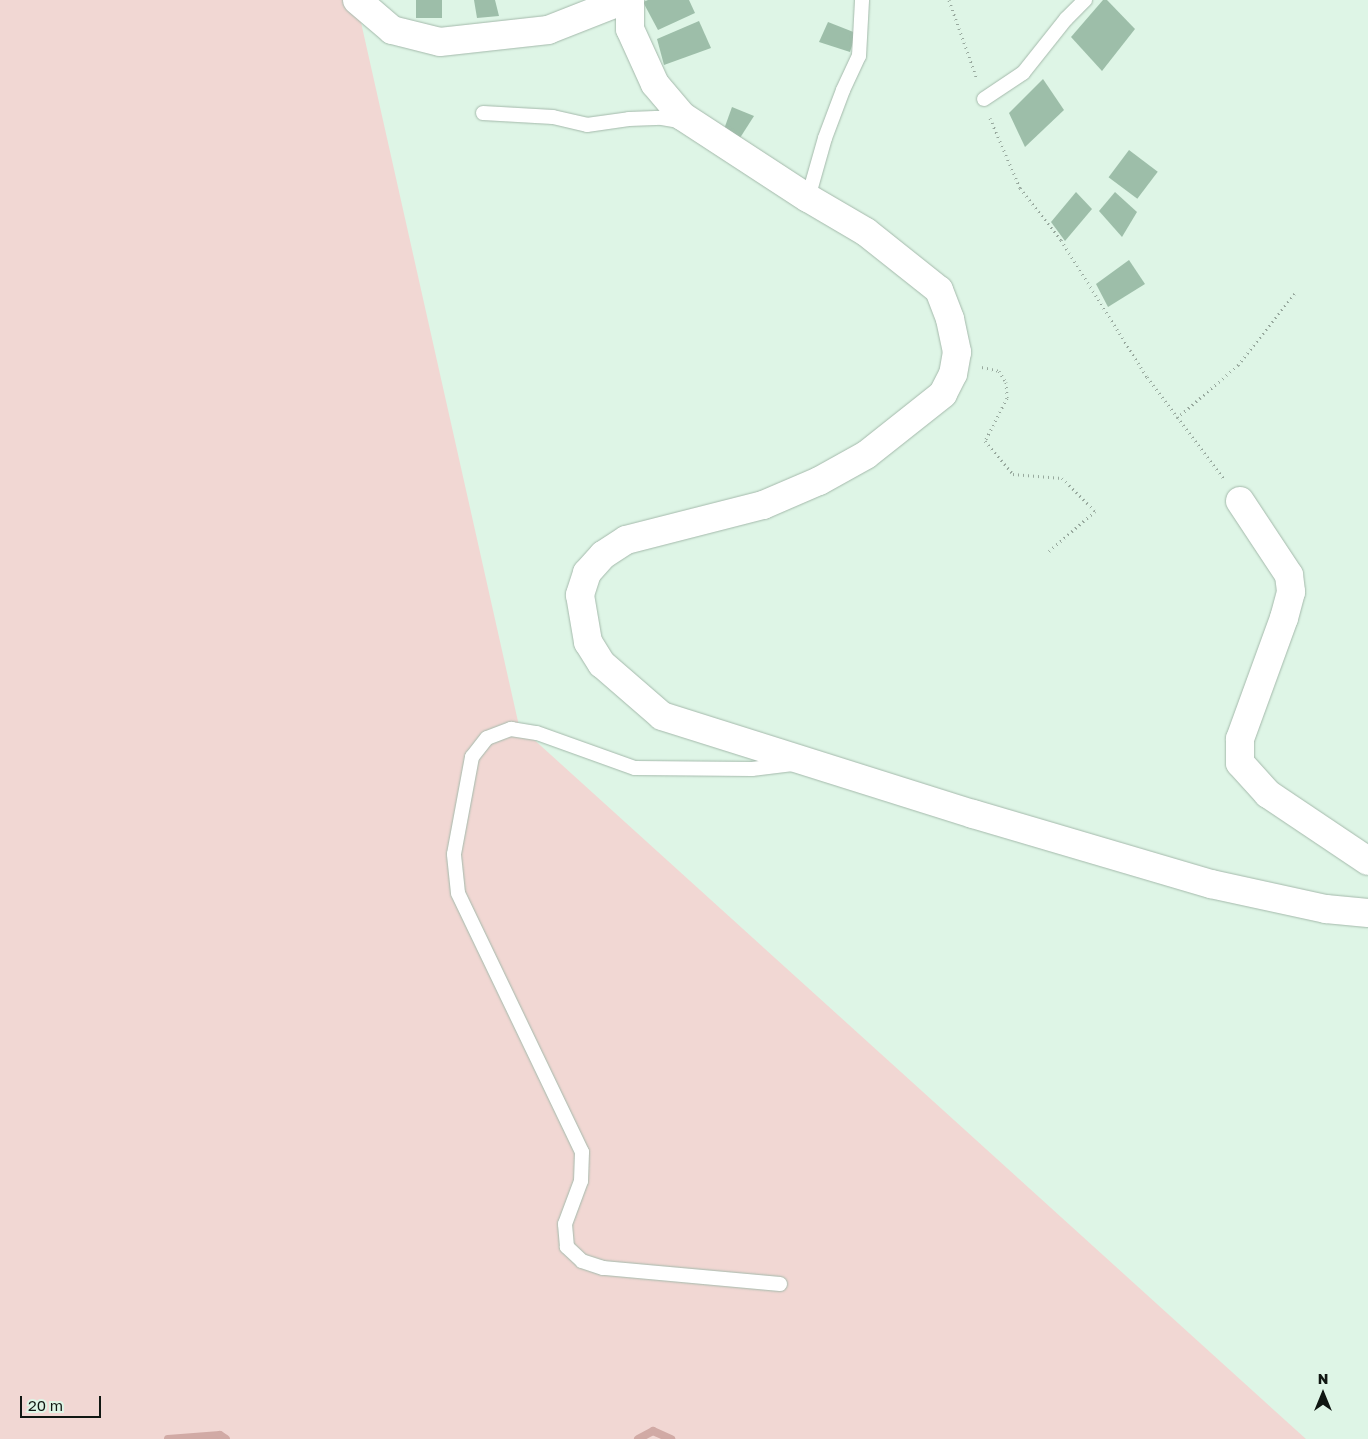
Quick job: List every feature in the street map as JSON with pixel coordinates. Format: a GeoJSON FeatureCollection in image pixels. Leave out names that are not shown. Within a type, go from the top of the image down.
{"type":"FeatureCollection","features":[{"type":"Feature","properties":{"kind":"street"},"geometry":{"type":"LineString","coordinates":[[357,0],[392,30],[440,42],[548,30],[624,0]]}},
{"type":"Feature","properties":{"kind":"street"},"geometry":{"type":"LineString","coordinates":[[630,0],[630,29],[655,84],[682,116],[808,198],[866,232],[939,290],[950,320],[957,352],[954,374],[943,394],[866,455],[819,481],[763,505],[626,540],[603,555],[587,573],[580,595],[588,642],[602,664],[662,716],[973,814],[1211,884],[1326,909],[1368,913]]}},
{"type":"Feature","properties":{"kind":"street"},"geometry":{"type":"LineString","coordinates":[[1240,501],[1289,575],[1291,592],[1284,618],[1240,739],[1240,763],[1268,794],[1368,861]]}},
{"type":"Feature","properties":{"kind":"lane"},"geometry":{"type":"LineString","coordinates":[[808,198],[825,138],[843,90],[859,56],[862,0]]}},
{"type":"Feature","properties":{"kind":"lane"},"geometry":{"type":"LineString","coordinates":[[984,98],[1023,73],[1066,19],[1085,0]]}},
{"type":"Feature","properties":{"kind":"lane"},"geometry":{"type":"LineString","coordinates":[[484,113],[554,117],[587,124],[629,119],[662,118],[692,123]]}},
{"type":"Feature","properties":{"kind":"lane"},"geometry":{"type":"LineString","coordinates":[[780,1284],[603,1268],[582,1261],[567,1247],[565,1224],[581,1181],[582,1152],[458,894],[454,854],[472,757],[487,738],[511,729],[537,733],[635,768],[752,769],[811,762]]}},
{"type":"Feature","properties":{"kind":"path"},"geometry":{"type":"LineString","coordinates":[[949,0],[992,125],[1020,188],[1061,240],[1147,377],[1240,501]]}},
{"type":"Feature","properties":{"kind":"path"},"geometry":{"type":"LineString","coordinates":[[1177,418],[1238,365],[1295,293]]}},
{"type":"Feature","properties":{"kind":"path"},"geometry":{"type":"LineString","coordinates":[[955,360],[999,371],[1006,382],[1007,398],[985,441],[1013,474],[1062,478],[1095,511],[1048,552]]}},
{"type":"Feature","properties":{"kind":"shaded area"},"geometry":{"type":"Polygon","coordinates":[[[0,0],[356,0],[519,726],[1306,1439],[0,1439],[0,0]]]}},
{"type":"Feature","properties":{"kind":"building"},"geometry":{"type":"Polygon","coordinates":[[[416,0],[442,0],[442,18],[416,18],[416,0]]]}},
{"type":"Feature","properties":{"kind":"building"},"geometry":{"type":"Polygon","coordinates":[[[474,0],[495,0],[499,16],[477,18],[474,0]]]}},
{"type":"Feature","properties":{"kind":"building"},"geometry":{"type":"Polygon","coordinates":[[[648,0],[689,0],[695,13],[658,30],[643,2],[648,0]]]}},
{"type":"Feature","properties":{"kind":"building"},"geometry":{"type":"Polygon","coordinates":[[[1103,0],[1107,0],[1135,29],[1102,71],[1071,37],[1103,0]]]}},
{"type":"Feature","properties":{"kind":"building"},"geometry":{"type":"Polygon","coordinates":[[[699,21],[711,48],[664,65],[657,39],[699,21]]]}},
{"type":"Feature","properties":{"kind":"building"},"geometry":{"type":"Polygon","coordinates":[[[828,22],[856,33],[850,52],[819,42],[828,22]]]}},
{"type":"Feature","properties":{"kind":"building"},"geometry":{"type":"Polygon","coordinates":[[[1043,79],[1064,110],[1025,147],[1009,113],[1043,79]]]}},
{"type":"Feature","properties":{"kind":"building"},"geometry":{"type":"Polygon","coordinates":[[[732,107],[754,116],[738,141],[723,132],[732,107]]]}},
{"type":"Feature","properties":{"kind":"building"},"geometry":{"type":"Polygon","coordinates":[[[1129,150],[1158,172],[1137,199],[1109,177],[1129,150]]]}},
{"type":"Feature","properties":{"kind":"building"},"geometry":{"type":"Polygon","coordinates":[[[1076,192],[1092,209],[1065,241],[1051,222],[1076,192]]]}},
{"type":"Feature","properties":{"kind":"building"},"geometry":{"type":"Polygon","coordinates":[[[1115,192],[1137,212],[1122,237],[1099,211],[1115,192]]]}},
{"type":"Feature","properties":{"kind":"building"},"geometry":{"type":"Polygon","coordinates":[[[1129,260],[1145,284],[1108,307],[1096,284],[1129,260]]]}},
{"type":"Feature","properties":{"kind":"waterway"},"geometry":{"type":"LineString","coordinates":[[638,1439],[653,1431],[671,1439]]}},
{"type":"Feature","properties":{"kind":"waterway"},"geometry":{"type":"LineString","coordinates":[[168,1439],[220,1435],[226,1439]]}}]}
